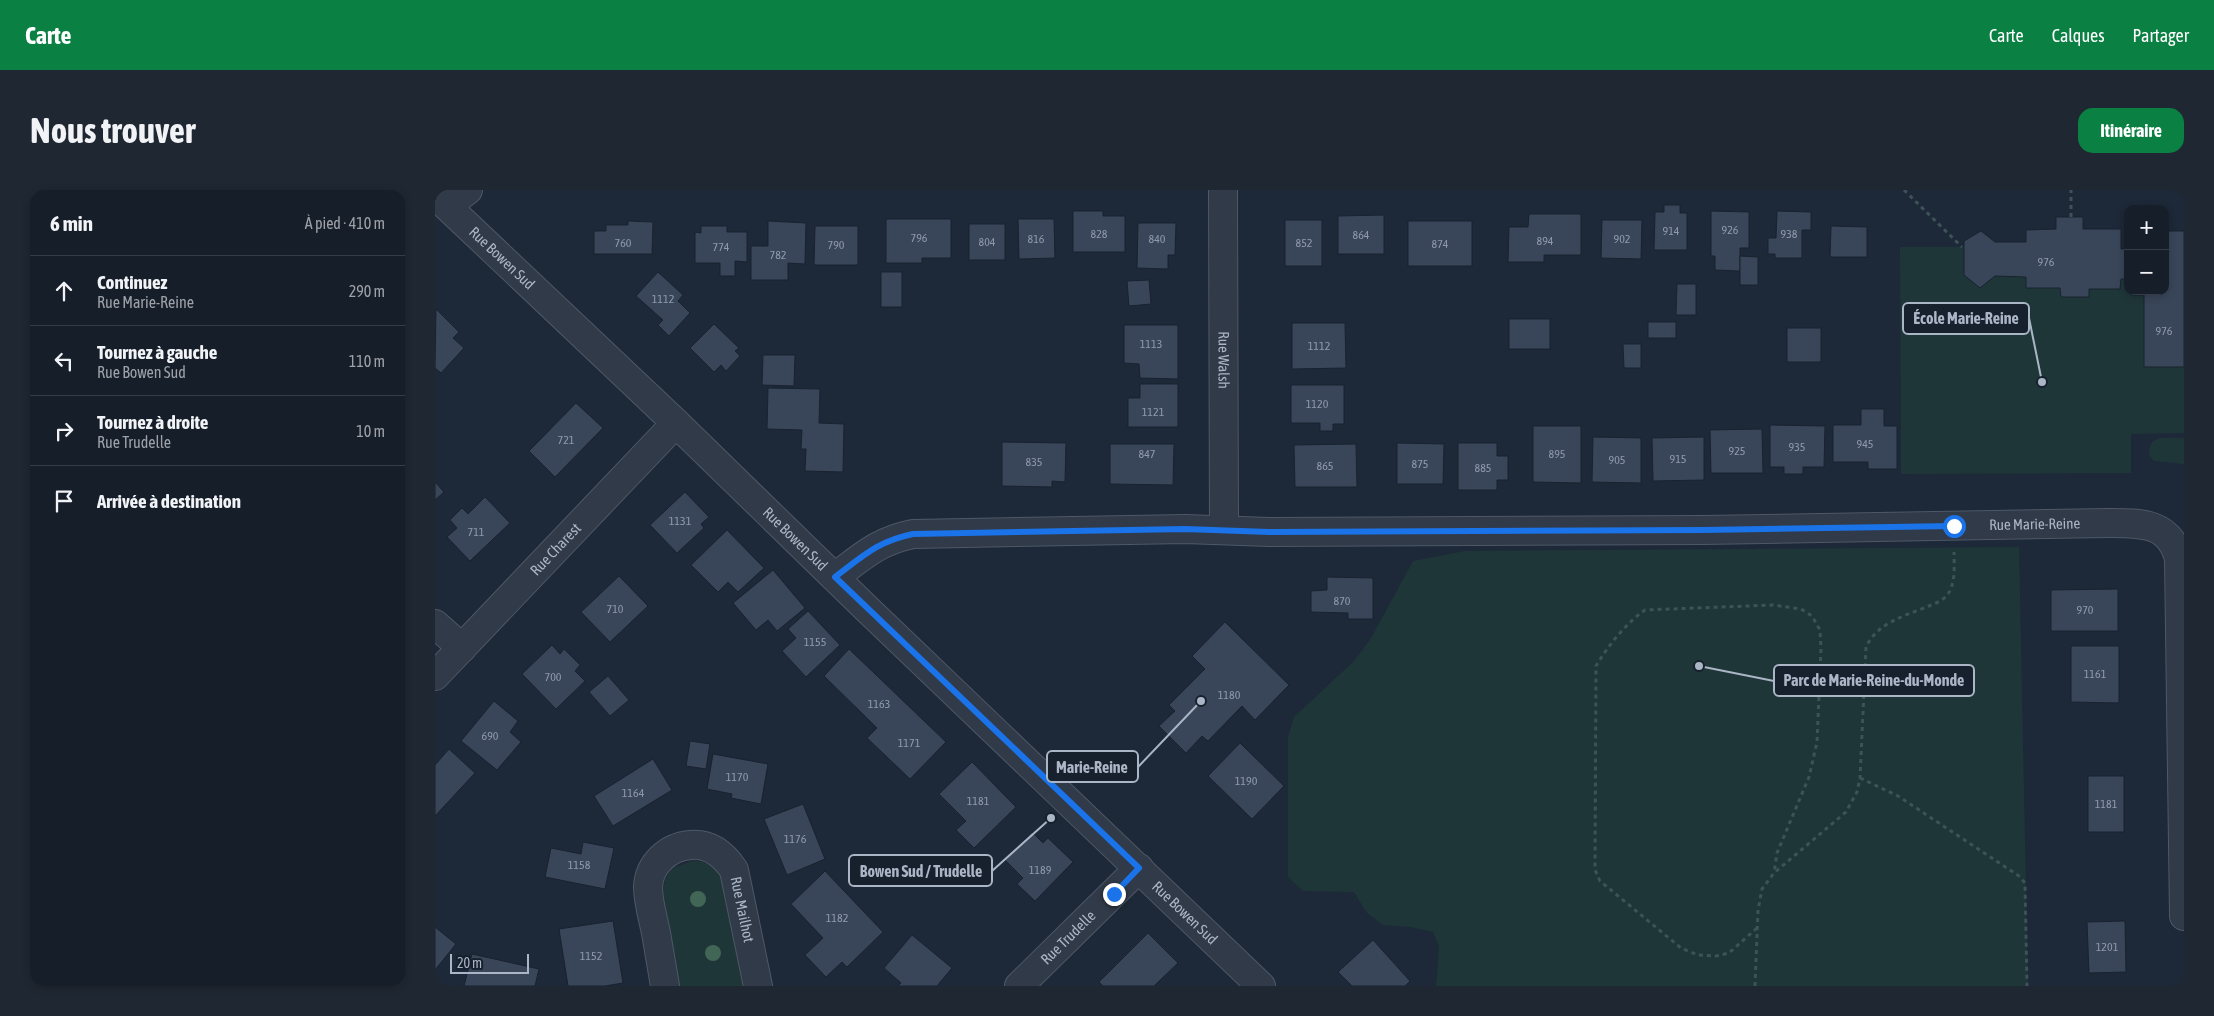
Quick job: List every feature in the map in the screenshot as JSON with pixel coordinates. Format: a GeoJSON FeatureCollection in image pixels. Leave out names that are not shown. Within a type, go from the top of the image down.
{"type":"FeatureCollection","features":[{"type":"Feature","properties":{"kind":"street"},"geometry":{"type":"LineString","coordinates":[[441,201],[468,190]]}},
{"type":"Feature","properties":{"kind":"street","name":"Rue Walsh"},"geometry":{"type":"LineString","coordinates":[[1223,190],[1223,530]]}},
{"type":"Feature","properties":{"kind":"street","name":"Rue Bowen Sud"},"geometry":{"type":"LineString","coordinates":[[441,201],[676,423],[1261,986]]}},
{"type":"Feature","properties":{"kind":"street","name":"Rue Charest"},"geometry":{"type":"LineString","coordinates":[[435,676],[676,423]]}},
{"type":"Feature","properties":{"kind":"street","name":"Rue Marie-Reine"},"geometry":{"type":"LineString","coordinates":[[835,577],[877,545],[893,538],[913,534],[1175,529],[1279,532],[1683,530],[2131,523],[2153,526],[2176,545],[2181,580],[2184,916]]}},
{"type":"Feature","properties":{"kind":"street"},"geometry":{"type":"LineString","coordinates":[[435,624],[463,648]]}},
{"type":"Feature","properties":{"kind":"street","name":"Rue Mailhot"},"geometry":{"type":"LineString","coordinates":[[665,986],[649,899],[650,877],[661,858],[670,851],[680,846],[693,844],[717,851],[727,859],[734,870],[759,986]]}},
{"type":"Feature","properties":{"kind":"street","name":"Rue Trudelle"},"geometry":{"type":"LineString","coordinates":[[1019,986],[1139,868]]}},
{"type":"Feature","properties":{"kind":"path"},"geometry":{"type":"LineString","coordinates":[[1904,190],[1962,247]]}},
{"type":"Feature","properties":{"kind":"path"},"geometry":{"type":"LineString","coordinates":[[2071,190],[2071,217]]}},
{"type":"Feature","properties":{"kind":"path"},"geometry":{"type":"LineString","coordinates":[[1755,986],[1757,928],[1761,889],[1774,873],[1846,812],[1857,792],[1860,778],[1866,647],[1871,636],[1882,626],[1939,602],[1948,594],[1953,582],[1954,526]]}},
{"type":"Feature","properties":{"kind":"path"},"geometry":{"type":"LineString","coordinates":[[1757,928],[1729,953],[1717,956],[1698,955],[1681,948],[1600,881],[1595,870],[1597,666],[1625,629],[1645,610],[1773,605],[1801,609],[1812,616],[1820,630],[1817,742],[1809,777],[1777,853],[1774,873]]}},
{"type":"Feature","properties":{"kind":"path"},"geometry":{"type":"LineString","coordinates":[[1860,778],[1898,796],[2019,876],[2025,883],[2027,986]]}},
{"type":"Feature","properties":{"kind":"green space"},"geometry":{"type":"Polygon","coordinates":[[[1900,247],[1964,247],[1964,275],[1980,287],[1995,276],[2026,277],[2027,288],[2060,288],[2061,297],[2089,297],[2089,289],[2120,289],[2121,279],[2124,279],[2124,295],[2144,295],[2144,367],[2184,367],[2184,433],[2131,434],[2131,473],[1901,474],[1900,247]]]}},
{"type":"Feature","properties":{"kind":"green space"},"geometry":{"type":"Polygon","coordinates":[[[2160,438],[2184,438],[2184,464],[2154,461],[2149,455],[2150,446],[2160,438]]]}},
{"type":"Feature","properties":{"kind":"green space"},"geometry":{"type":"Polygon","coordinates":[[[2019,547],[2028,986],[1436,986],[1439,946],[1433,932],[1411,927],[1383,925],[1366,912],[1354,892],[1303,891],[1288,877],[1288,737],[1294,717],[1353,662],[1370,640],[1413,561],[1465,551],[2019,547]]]}},
{"type":"Feature","properties":{"kind":"green space"},"geometry":{"type":"Polygon","coordinates":[[[694,860],[713,867],[718,871],[722,880],[737,939],[744,980],[742,986],[677,986],[663,891],[665,880],[671,869],[694,860]]]}},
{"type":"Feature","properties":{"kind":"building"},"geometry":{"type":"Polygon","coordinates":[[[1664,205],[1680,205],[1680,213],[1687,213],[1687,250],[1654,250],[1655,212],[1664,212],[1664,205]]]}},
{"type":"Feature","properties":{"kind":"building"},"geometry":{"type":"Polygon","coordinates":[[[1073,211],[1103,211],[1103,216],[1125,216],[1125,252],[1073,252],[1073,211]]]}},
{"type":"Feature","properties":{"kind":"building"},"geometry":{"type":"Polygon","coordinates":[[[1711,211],[1749,212],[1749,248],[1740,248],[1740,271],[1715,270],[1715,256],[1711,256],[1711,211]]]}},
{"type":"Feature","properties":{"kind":"building"},"geometry":{"type":"Polygon","coordinates":[[[1777,211],[1811,212],[1811,230],[1802,230],[1802,258],[1775,258],[1775,254],[1768,254],[1768,238],[1776,238],[1777,211]]]}},
{"type":"Feature","properties":{"kind":"building"},"geometry":{"type":"Polygon","coordinates":[[[1529,214],[1581,214],[1581,255],[1544,255],[1544,262],[1508,262],[1509,227],[1528,227],[1529,214]]]}},
{"type":"Feature","properties":{"kind":"building"},"geometry":{"type":"Polygon","coordinates":[[[1384,215],[1384,254],[1338,254],[1338,216],[1384,215]]]}},
{"type":"Feature","properties":{"kind":"building"},"geometry":{"type":"Polygon","coordinates":[[[2056,217],[2083,217],[2083,229],[2121,229],[2121,249],[2124,249],[2124,279],[2121,279],[2120,289],[2089,289],[2089,297],[2061,297],[2060,288],[2026,288],[2026,277],[1995,276],[1980,288],[1964,275],[1964,241],[1981,231],[1995,242],[2026,242],[2026,230],[2056,229],[2056,217]]]}},
{"type":"Feature","properties":{"kind":"building"},"geometry":{"type":"Polygon","coordinates":[[[886,219],[951,219],[951,258],[922,258],[922,263],[886,263],[886,219]]]}},
{"type":"Feature","properties":{"kind":"building"},"geometry":{"type":"Polygon","coordinates":[[[1018,219],[1054,219],[1055,258],[1019,259],[1018,219]]]}},
{"type":"Feature","properties":{"kind":"building"},"geometry":{"type":"Polygon","coordinates":[[[1285,220],[1322,220],[1322,266],[1285,266],[1285,220]]]}},
{"type":"Feature","properties":{"kind":"building"},"geometry":{"type":"Polygon","coordinates":[[[1602,220],[1642,220],[1641,259],[1601,258],[1602,220]]]}},
{"type":"Feature","properties":{"kind":"building"},"geometry":{"type":"Polygon","coordinates":[[[628,221],[653,222],[652,254],[594,254],[594,231],[606,231],[606,225],[628,225],[628,221]]]}},
{"type":"Feature","properties":{"kind":"building"},"geometry":{"type":"Polygon","coordinates":[[[768,221],[806,223],[805,264],[788,263],[788,280],[751,280],[751,246],[768,246],[768,221]]]}},
{"type":"Feature","properties":{"kind":"building"},"geometry":{"type":"Polygon","coordinates":[[[1408,221],[1472,221],[1472,266],[1408,266],[1408,221]]]}},
{"type":"Feature","properties":{"kind":"building"},"geometry":{"type":"Polygon","coordinates":[[[1138,223],[1176,223],[1175,255],[1168,255],[1168,269],[1137,268],[1138,223]]]}},
{"type":"Feature","properties":{"kind":"building"},"geometry":{"type":"Polygon","coordinates":[[[969,224],[1005,224],[1005,260],[969,260],[969,224]]]}},
{"type":"Feature","properties":{"kind":"building"},"geometry":{"type":"Polygon","coordinates":[[[701,226],[727,226],[727,232],[747,232],[747,262],[735,261],[735,276],[720,276],[720,263],[695,263],[695,232],[701,233],[701,226]]]}},
{"type":"Feature","properties":{"kind":"building"},"geometry":{"type":"Polygon","coordinates":[[[815,226],[858,226],[858,265],[814,265],[815,226]]]}},
{"type":"Feature","properties":{"kind":"building"},"geometry":{"type":"Polygon","coordinates":[[[1831,226],[1867,227],[1867,257],[1830,257],[1831,226]]]}},
{"type":"Feature","properties":{"kind":"building"},"geometry":{"type":"Polygon","coordinates":[[[2169,231],[2184,231],[2184,367],[2144,367],[2144,295],[2169,295],[2169,231]]]}},
{"type":"Feature","properties":{"kind":"building"},"geometry":{"type":"Polygon","coordinates":[[[1740,256],[1758,257],[1758,285],[1740,285],[1740,256]]]}},
{"type":"Feature","properties":{"kind":"building"},"geometry":{"type":"Polygon","coordinates":[[[658,272],[683,295],[678,301],[690,313],[669,336],[658,325],[663,320],[636,296],[658,272]]]}},
{"type":"Feature","properties":{"kind":"building"},"geometry":{"type":"Polygon","coordinates":[[[881,272],[902,272],[902,307],[881,307],[881,272]]]}},
{"type":"Feature","properties":{"kind":"building"},"geometry":{"type":"Polygon","coordinates":[[[1149,280],[1151,304],[1129,306],[1127,281],[1149,280]]]}},
{"type":"Feature","properties":{"kind":"building"},"geometry":{"type":"Polygon","coordinates":[[[1677,284],[1696,284],[1696,315],[1676,315],[1677,284]]]}},
{"type":"Feature","properties":{"kind":"building"},"geometry":{"type":"Polygon","coordinates":[[[436,309],[459,332],[453,338],[464,348],[441,373],[435,368],[436,309]]]}},
{"type":"Feature","properties":{"kind":"building"},"geometry":{"type":"Polygon","coordinates":[[[1509,319],[1550,319],[1550,349],[1509,349],[1509,319]]]}},
{"type":"Feature","properties":{"kind":"building"},"geometry":{"type":"Polygon","coordinates":[[[1648,322],[1676,322],[1676,338],[1648,338],[1648,322]]]}},
{"type":"Feature","properties":{"kind":"building"},"geometry":{"type":"Polygon","coordinates":[[[1292,323],[1345,323],[1346,368],[1292,369],[1292,323]]]}},
{"type":"Feature","properties":{"kind":"building"},"geometry":{"type":"Polygon","coordinates":[[[714,324],[739,348],[735,351],[740,356],[726,371],[721,365],[714,372],[690,348],[714,324]]]}},
{"type":"Feature","properties":{"kind":"building"},"geometry":{"type":"Polygon","coordinates":[[[1124,325],[1178,325],[1178,379],[1140,378],[1139,364],[1124,363],[1124,325]]]}},
{"type":"Feature","properties":{"kind":"building"},"geometry":{"type":"Polygon","coordinates":[[[1787,328],[1821,328],[1821,362],[1787,362],[1787,328]]]}},
{"type":"Feature","properties":{"kind":"building"},"geometry":{"type":"Polygon","coordinates":[[[1623,344],[1641,344],[1641,368],[1624,368],[1623,344]]]}},
{"type":"Feature","properties":{"kind":"building"},"geometry":{"type":"Polygon","coordinates":[[[763,355],[795,355],[794,386],[762,385],[763,355]]]}},
{"type":"Feature","properties":{"kind":"building"},"geometry":{"type":"Polygon","coordinates":[[[1140,384],[1178,384],[1178,427],[1128,427],[1128,398],[1140,398],[1140,384]]]}},
{"type":"Feature","properties":{"kind":"building"},"geometry":{"type":"Polygon","coordinates":[[[1291,385],[1344,385],[1344,424],[1333,424],[1333,431],[1320,431],[1320,423],[1291,423],[1291,385]]]}},
{"type":"Feature","properties":{"kind":"building"},"geometry":{"type":"Polygon","coordinates":[[[768,388],[820,389],[819,423],[844,424],[843,472],[805,471],[806,449],[801,449],[802,430],[767,429],[768,388]]]}},
{"type":"Feature","properties":{"kind":"building"},"geometry":{"type":"Polygon","coordinates":[[[576,403],[603,428],[555,477],[529,451],[576,403]]]}},
{"type":"Feature","properties":{"kind":"building"},"geometry":{"type":"Polygon","coordinates":[[[1861,409],[1884,409],[1884,426],[1897,426],[1897,469],[1868,469],[1868,462],[1833,462],[1833,425],[1861,425],[1861,409]]]}},
{"type":"Feature","properties":{"kind":"building"},"geometry":{"type":"Polygon","coordinates":[[[1770,425],[1825,426],[1824,467],[1803,467],[1803,474],[1784,474],[1784,467],[1770,467],[1770,425]]]}},
{"type":"Feature","properties":{"kind":"building"},"geometry":{"type":"Polygon","coordinates":[[[1533,426],[1581,426],[1581,483],[1533,482],[1533,426]]]}},
{"type":"Feature","properties":{"kind":"building"},"geometry":{"type":"Polygon","coordinates":[[[1762,429],[1763,473],[1711,473],[1710,430],[1762,429]]]}},
{"type":"Feature","properties":{"kind":"building"},"geometry":{"type":"Polygon","coordinates":[[[1593,437],[1641,438],[1641,483],[1592,482],[1593,437]]]}},
{"type":"Feature","properties":{"kind":"building"},"geometry":{"type":"Polygon","coordinates":[[[1704,437],[1704,480],[1653,481],[1652,438],[1704,437]]]}},
{"type":"Feature","properties":{"kind":"building"},"geometry":{"type":"Polygon","coordinates":[[[1002,442],[1066,443],[1065,482],[1052,481],[1052,487],[1002,486],[1002,442]]]}},
{"type":"Feature","properties":{"kind":"building"},"geometry":{"type":"Polygon","coordinates":[[[1397,443],[1444,444],[1443,484],[1397,484],[1397,443]]]}},
{"type":"Feature","properties":{"kind":"building"},"geometry":{"type":"Polygon","coordinates":[[[1458,443],[1497,443],[1497,456],[1508,456],[1508,480],[1497,480],[1497,490],[1458,490],[1458,443]]]}},
{"type":"Feature","properties":{"kind":"building"},"geometry":{"type":"Polygon","coordinates":[[[1110,444],[1174,444],[1173,485],[1110,484],[1110,444]]]}},
{"type":"Feature","properties":{"kind":"building"},"geometry":{"type":"Polygon","coordinates":[[[1356,444],[1357,487],[1295,487],[1294,445],[1356,444]]]}},
{"type":"Feature","properties":{"kind":"building"},"geometry":{"type":"Polygon","coordinates":[[[435,482],[444,492],[435,500],[435,482]]]}},
{"type":"Feature","properties":{"kind":"building"},"geometry":{"type":"Polygon","coordinates":[[[685,492],[709,517],[701,524],[704,528],[677,553],[650,525],[685,492]]]}},
{"type":"Feature","properties":{"kind":"building"},"geometry":{"type":"Polygon","coordinates":[[[485,497],[510,523],[470,561],[447,537],[457,528],[450,520],[462,508],[468,514],[485,497]]]}},
{"type":"Feature","properties":{"kind":"building"},"geometry":{"type":"Polygon","coordinates":[[[727,530],[764,568],[738,592],[728,582],[718,592],[691,565],[727,530]]]}},
{"type":"Feature","properties":{"kind":"building"},"geometry":{"type":"Polygon","coordinates":[[[773,570],[805,608],[777,631],[768,620],[756,630],[733,603],[773,570]]]}},
{"type":"Feature","properties":{"kind":"building"},"geometry":{"type":"Polygon","coordinates":[[[619,576],[648,606],[610,642],[581,612],[619,576]]]}},
{"type":"Feature","properties":{"kind":"building"},"geometry":{"type":"Polygon","coordinates":[[[1327,577],[1373,578],[1373,619],[1348,619],[1348,613],[1311,612],[1311,591],[1327,590],[1327,577]]]}},
{"type":"Feature","properties":{"kind":"building"},"geometry":{"type":"Polygon","coordinates":[[[2118,589],[2118,631],[2051,631],[2051,590],[2118,589]]]}},
{"type":"Feature","properties":{"kind":"building"},"geometry":{"type":"Polygon","coordinates":[[[808,611],[840,645],[806,677],[782,651],[796,638],[788,629],[808,611]]]}},
{"type":"Feature","properties":{"kind":"building"},"geometry":{"type":"Polygon","coordinates":[[[1225,622],[1289,685],[1255,720],[1242,706],[1208,741],[1202,736],[1186,753],[1159,726],[1175,711],[1169,705],[1205,669],[1192,656],[1225,622]]]}},
{"type":"Feature","properties":{"kind":"building"},"geometry":{"type":"Polygon","coordinates":[[[552,645],[560,654],[564,649],[580,665],[575,671],[585,681],[556,709],[522,674],[552,645]]]}},
{"type":"Feature","properties":{"kind":"building"},"geometry":{"type":"Polygon","coordinates":[[[2071,646],[2119,646],[2119,703],[2071,702],[2071,646]]]}},
{"type":"Feature","properties":{"kind":"building"},"geometry":{"type":"Polygon","coordinates":[[[849,649],[946,742],[910,779],[867,738],[877,728],[824,676],[849,649]]]}},
{"type":"Feature","properties":{"kind":"building"},"geometry":{"type":"Polygon","coordinates":[[[608,676],[629,700],[610,716],[589,692],[608,676]]]}},
{"type":"Feature","properties":{"kind":"building"},"geometry":{"type":"Polygon","coordinates":[[[494,701],[518,721],[510,732],[521,742],[497,770],[461,741],[494,701]]]}},
{"type":"Feature","properties":{"kind":"building"},"geometry":{"type":"Polygon","coordinates":[[[690,741],[710,744],[706,769],[686,766],[690,741]]]}},
{"type":"Feature","properties":{"kind":"building"},"geometry":{"type":"Polygon","coordinates":[[[1240,743],[1284,786],[1252,819],[1208,776],[1240,743]]]}},
{"type":"Feature","properties":{"kind":"building"},"geometry":{"type":"Polygon","coordinates":[[[449,749],[475,773],[435,816],[435,765],[449,749]]]}},
{"type":"Feature","properties":{"kind":"building"},"geometry":{"type":"Polygon","coordinates":[[[713,754],[768,764],[761,804],[731,798],[732,794],[707,789],[713,754]]]}},
{"type":"Feature","properties":{"kind":"building"},"geometry":{"type":"Polygon","coordinates":[[[653,759],[672,790],[613,826],[594,796],[653,759]]]}},
{"type":"Feature","properties":{"kind":"building"},"geometry":{"type":"Polygon","coordinates":[[[972,762],[1016,807],[974,848],[956,830],[966,821],[939,794],[972,762]]]}},
{"type":"Feature","properties":{"kind":"building"},"geometry":{"type":"Polygon","coordinates":[[[2088,776],[2124,776],[2124,832],[2088,832],[2088,776]]]}},
{"type":"Feature","properties":{"kind":"building"},"geometry":{"type":"Polygon","coordinates":[[[803,804],[825,859],[787,875],[764,819],[803,804]]]}},
{"type":"Feature","properties":{"kind":"building"},"geometry":{"type":"Polygon","coordinates":[[[1032,832],[1043,843],[1048,838],[1073,862],[1035,901],[1017,884],[1023,878],[1005,860],[1032,832]]]}},
{"type":"Feature","properties":{"kind":"building"},"geometry":{"type":"Polygon","coordinates":[[[583,842],[614,848],[605,889],[545,877],[551,848],[581,854],[583,842]]]}},
{"type":"Feature","properties":{"kind":"building"},"geometry":{"type":"Polygon","coordinates":[[[825,871],[883,932],[847,967],[842,962],[826,977],[805,955],[823,938],[791,904],[825,871]]]}},
{"type":"Feature","properties":{"kind":"building"},"geometry":{"type":"Polygon","coordinates":[[[613,921],[623,983],[605,986],[568,986],[559,929],[613,921]]]}},
{"type":"Feature","properties":{"kind":"building"},"geometry":{"type":"Polygon","coordinates":[[[2125,921],[2126,972],[2089,973],[2087,922],[2125,921]]]}},
{"type":"Feature","properties":{"kind":"building"},"geometry":{"type":"Polygon","coordinates":[[[435,927],[456,944],[435,970],[435,927]]]}},
{"type":"Feature","properties":{"kind":"building"},"geometry":{"type":"Polygon","coordinates":[[[1148,933],[1178,963],[1154,986],[1103,986],[1099,982],[1148,933]]]}},
{"type":"Feature","properties":{"kind":"building"},"geometry":{"type":"Polygon","coordinates":[[[912,935],[952,968],[937,986],[898,986],[901,983],[884,968],[912,935]]]}},
{"type":"Feature","properties":{"kind":"building"},"geometry":{"type":"Polygon","coordinates":[[[1373,940],[1410,981],[1405,986],[1352,986],[1338,972],[1373,940]]]}},
{"type":"Feature","properties":{"kind":"building"},"geometry":{"type":"Polygon","coordinates":[[[472,954],[539,969],[535,986],[464,986],[472,954]]]}},
{"type":"Feature","properties":{"kind":"place","name":"École Marie-Reine"},"geometry":{"type":"Point","coordinates":[2042,382]}},
{"type":"Feature","properties":{"kind":"place","name":"Parc de Marie-Reine-du-Monde"},"geometry":{"type":"Point","coordinates":[1699,666]}},
{"type":"Feature","properties":{"kind":"place","name":"Marie-Reine"},"geometry":{"type":"Point","coordinates":[1201,701]}},
{"type":"Feature","properties":{"kind":"place","name":"Bowen Sud / Trudelle"},"geometry":{"type":"Point","coordinates":[1051,818]}},
{"type":"Feature","properties":{"kind":"route"},"geometry":{"type":"LineString","coordinates":[[1114,894],[1139,868],[865,608],[835,577],[877,545],[893,538],[913,534],[1185,529],[1269,532],[1703,530],[1954,526]]}}]}
